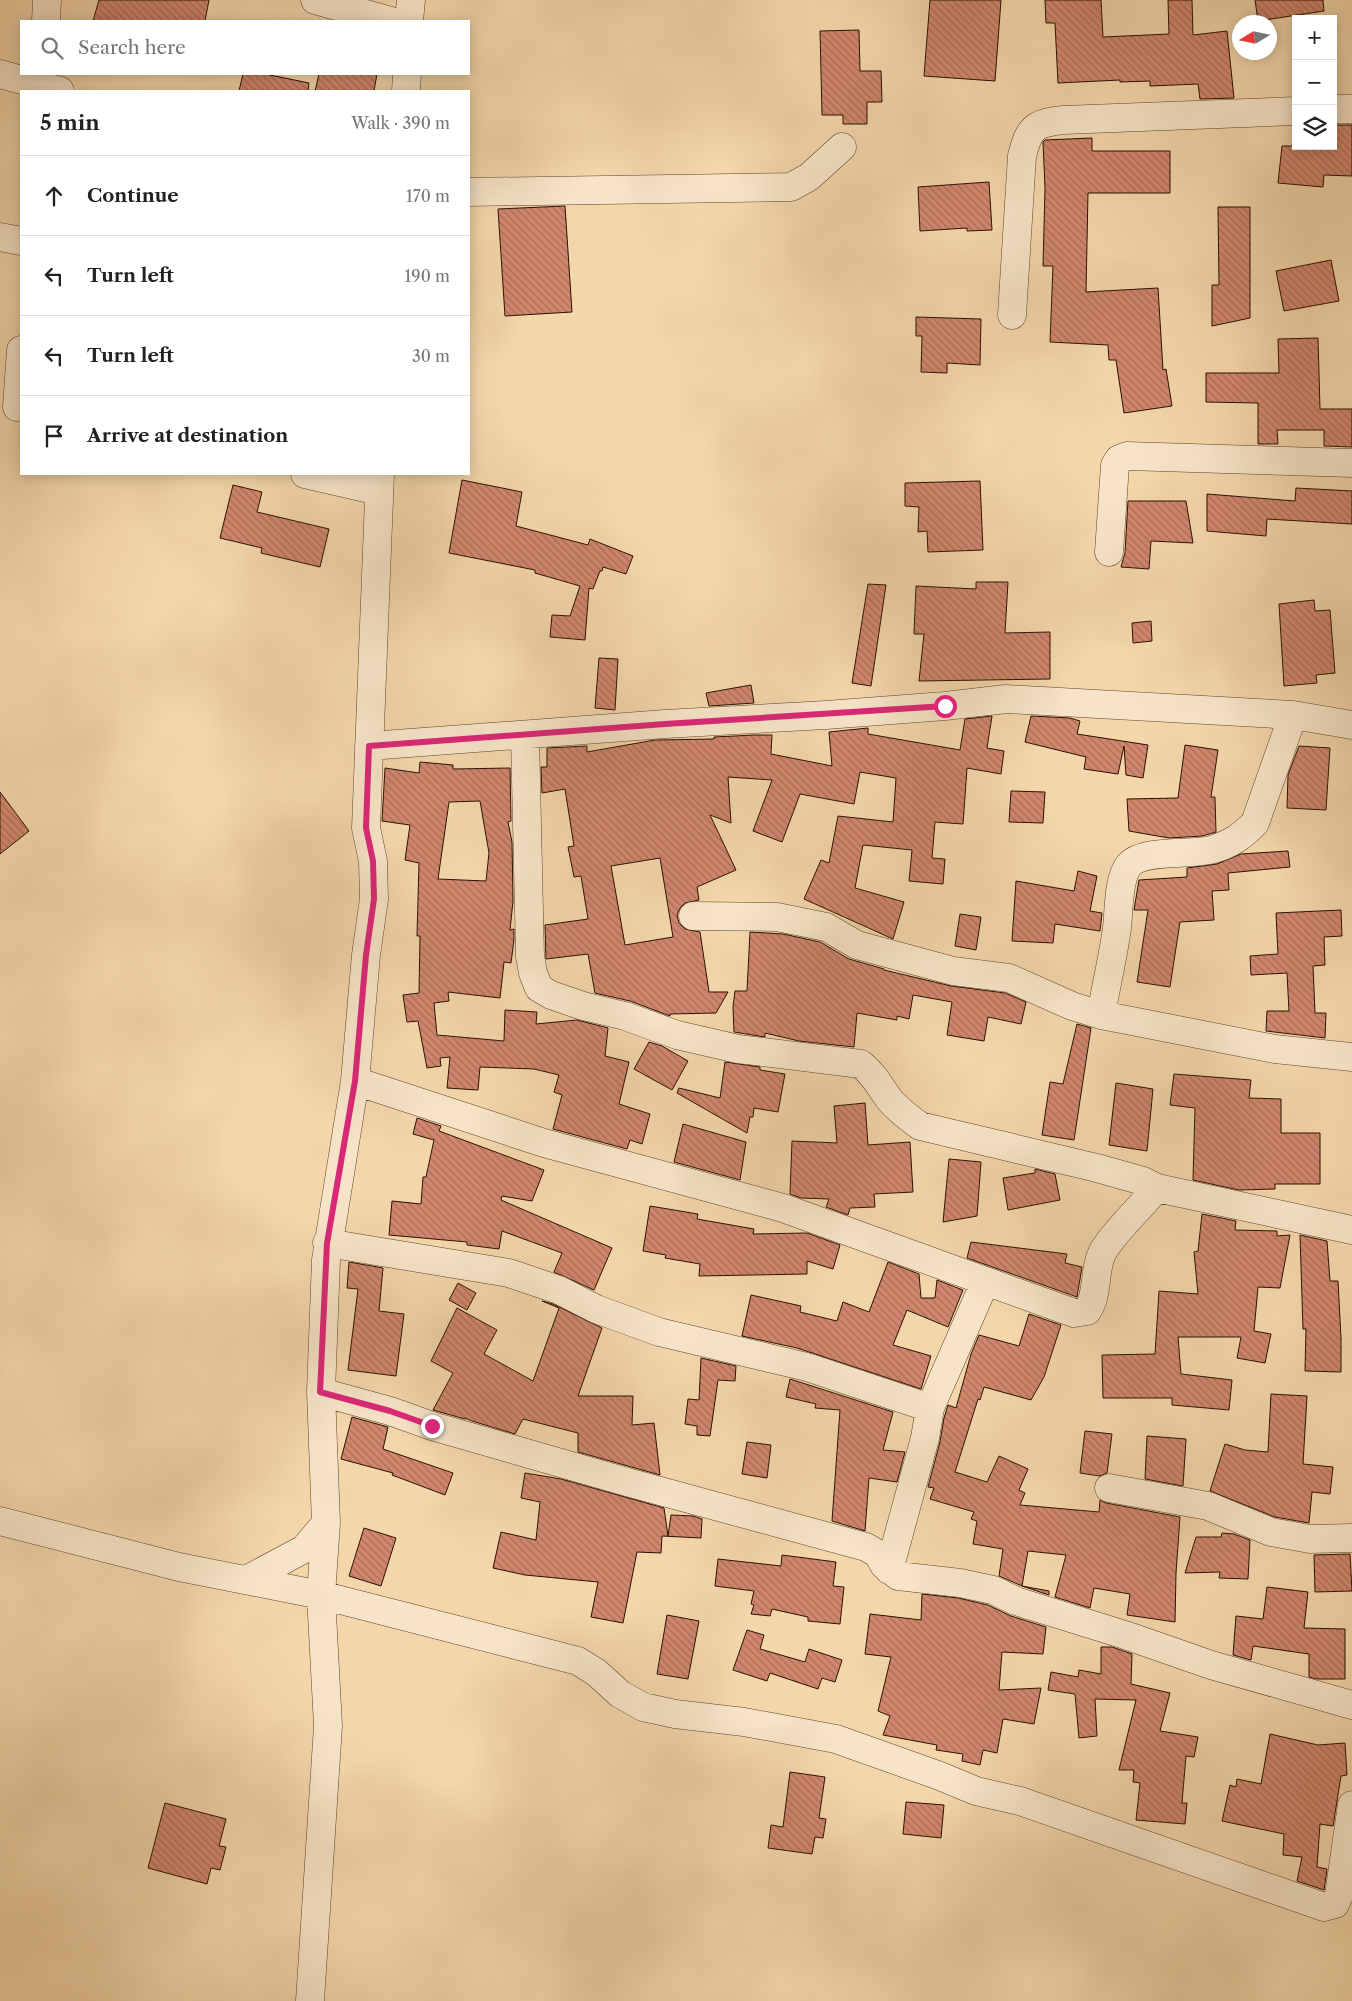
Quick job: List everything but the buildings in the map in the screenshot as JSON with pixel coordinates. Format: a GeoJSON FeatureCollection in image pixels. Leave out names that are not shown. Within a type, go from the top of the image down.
{"type":"FeatureCollection","features":[{"type":"Feature","properties":{"kind":"street"},"geometry":{"type":"LineString","coordinates":[[46,20],[47,0]]}},
{"type":"Feature","properties":{"kind":"street"},"geometry":{"type":"LineString","coordinates":[[315,0],[387,20]]}},
{"type":"Feature","properties":{"kind":"street"},"geometry":{"type":"LineString","coordinates":[[409,20],[411,0]]}},
{"type":"Feature","properties":{"kind":"street"},"geometry":{"type":"LineString","coordinates":[[0,74],[47,86]]}},
{"type":"Feature","properties":{"kind":"street"},"geometry":{"type":"LineString","coordinates":[[406,90],[407,75]]}},
{"type":"Feature","properties":{"kind":"street"},"geometry":{"type":"LineString","coordinates":[[1337,109],[1352,109]]}},
{"type":"Feature","properties":{"kind":"street"},"geometry":{"type":"LineString","coordinates":[[1012,315],[1022,156],[1028,135],[1043,122],[1292,111]]}},
{"type":"Feature","properties":{"kind":"street"},"geometry":{"type":"LineString","coordinates":[[470,192],[791,187],[809,177],[842,147]]}},
{"type":"Feature","properties":{"kind":"street"},"geometry":{"type":"LineString","coordinates":[[0,237],[20,241]]}},
{"type":"Feature","properties":{"kind":"street"},"geometry":{"type":"LineString","coordinates":[[13,406],[20,357]]}},
{"type":"Feature","properties":{"kind":"street"},"geometry":{"type":"LineString","coordinates":[[1109,552],[1115,465],[1119,459],[1127,456],[1352,462]]}},
{"type":"Feature","properties":{"kind":"street"},"geometry":{"type":"LineString","coordinates":[[310,2001],[328,1726],[321,1595],[326,1523],[320,1392],[327,1243],[355,1081],[366,955],[374,899],[373,861],[366,828],[380,482],[314,475]]}},
{"type":"Feature","properties":{"kind":"street"},"geometry":{"type":"LineString","coordinates":[[369,746],[665,724],[866,712],[1006,699],[1293,715],[1352,725]]}},
{"type":"Feature","properties":{"kind":"street"},"geometry":{"type":"LineString","coordinates":[[1101,1015],[1117,929],[1123,876],[1130,864],[1142,857],[1212,850],[1232,843],[1242,836],[1255,823],[1293,715]]}},
{"type":"Feature","properties":{"kind":"street"},"geometry":{"type":"LineString","coordinates":[[525,735],[530,956],[534,974],[540,988],[551,995],[583,1006],[625,1016],[677,1035],[738,1049],[861,1064],[875,1076],[889,1099],[906,1116],[920,1126],[1097,1168],[1143,1181],[1157,1188],[1352,1230]]}},
{"type":"Feature","properties":{"kind":"street"},"geometry":{"type":"LineString","coordinates":[[693,916],[777,917],[826,927],[857,945],[953,971],[1009,978],[1072,1006],[1101,1015],[1275,1049],[1352,1057]]}},
{"type":"Feature","properties":{"kind":"street"},"geometry":{"type":"LineString","coordinates":[[355,1081],[544,1143],[783,1208],[1074,1313],[1087,1311],[1092,1304],[1097,1267],[1103,1252],[1157,1188]]}},
{"type":"Feature","properties":{"kind":"street"},"geometry":{"type":"LineString","coordinates":[[327,1243],[509,1273],[559,1290],[596,1310],[659,1332],[807,1367],[930,1408]]}},
{"type":"Feature","properties":{"kind":"street"},"geometry":{"type":"LineString","coordinates":[[889,1570],[925,1438],[930,1408],[985,1282]]}},
{"type":"Feature","properties":{"kind":"street"},"geometry":{"type":"LineString","coordinates":[[320,1392],[390,1411],[432,1426],[626,1482],[866,1547],[878,1554],[884,1566],[898,1576],[960,1583],[992,1590],[1016,1601],[1125,1635],[1211,1665],[1352,1705]]}},
{"type":"Feature","properties":{"kind":"street"},"geometry":{"type":"LineString","coordinates":[[1109,1488],[1208,1506],[1271,1532],[1310,1539],[1352,1538]]}},
{"type":"Feature","properties":{"kind":"street"},"geometry":{"type":"LineString","coordinates":[[0,1521],[179,1567],[248,1579],[321,1595],[578,1661],[597,1673],[620,1694],[643,1707],[675,1714],[744,1722],[836,1740],[940,1776],[976,1791],[1020,1801],[1324,1907],[1335,1904],[1339,1895],[1352,1805]]}},
{"type":"Feature","properties":{"kind":"street"},"geometry":{"type":"LineString","coordinates":[[248,1579],[304,1549],[326,1523]]}},
{"type":"Feature","properties":{"kind":"route"},"geometry":{"type":"LineString","coordinates":[[432,1426],[390,1411],[320,1392],[327,1243],[355,1081],[366,955],[374,899],[373,861],[366,828],[369,746],[945,706]]}}]}
